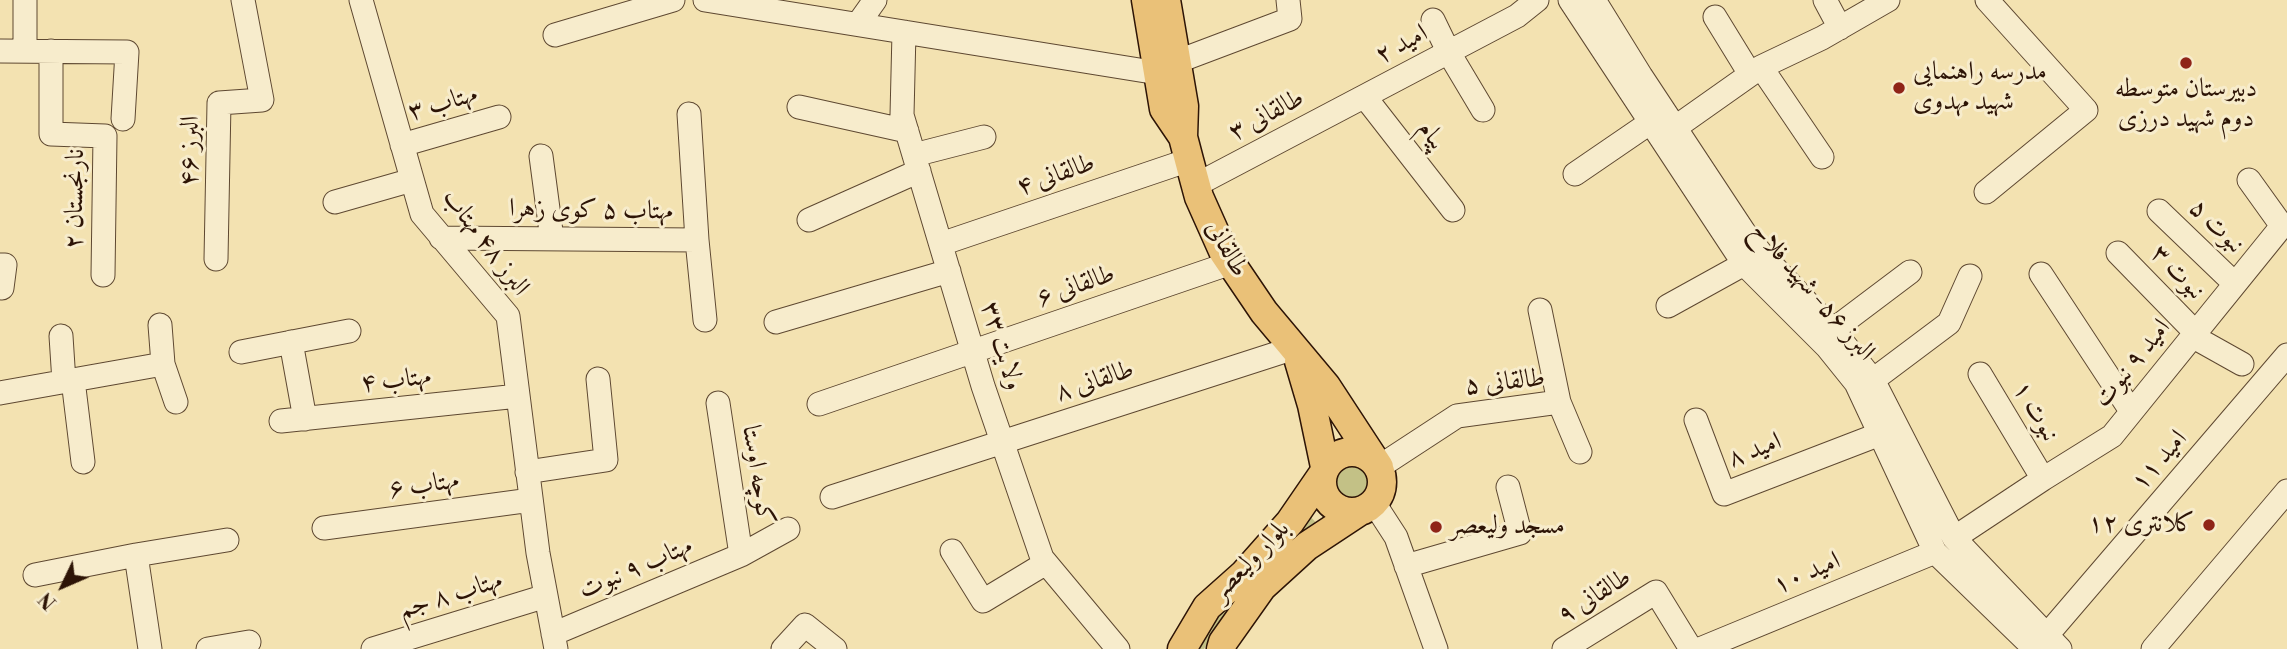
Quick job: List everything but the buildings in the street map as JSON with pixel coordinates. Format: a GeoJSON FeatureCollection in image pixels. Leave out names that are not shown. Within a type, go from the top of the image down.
{"type":"FeatureCollection","features":[{"type":"Feature","properties":{"kind":"main road"},"geometry":{"type":"LineString","coordinates":[[1146,0],[1167,67],[1184,106],[1189,161]]}},
{"type":"Feature","properties":{"kind":"main road"},"geometry":{"type":"LineString","coordinates":[[1166,0],[1167,67]]}},
{"type":"Feature","properties":{"kind":"main road","name":"طالقانی"},"geometry":{"type":"LineString","coordinates":[[1189,161],[1224,253],[1264,312],[1326,386],[1379,467]]}},
{"type":"Feature","properties":{"kind":"main road","name":"طالقانی"},"geometry":{"type":"LineString","coordinates":[[1294,348],[1312,405],[1324,470]]}},
{"type":"Feature","properties":{"kind":"main road"},"geometry":{"type":"LineString","coordinates":[[1339,454],[1365,454],[1379,467],[1382,486],[1367,507],[1349,512],[1330,503],[1324,495],[1324,470],[1339,454]]}},
{"type":"Feature","properties":{"kind":"main road","name":"بلوار ولیعصر"},"geometry":{"type":"LineString","coordinates":[[1182,649],[1208,607],[1290,523],[1324,470]]}},
{"type":"Feature","properties":{"kind":"main road","name":"بلوار ولیعصر"},"geometry":{"type":"LineString","coordinates":[[1221,649],[1223,642],[1262,587],[1307,546],[1367,507]]}},
{"type":"Feature","properties":{"kind":"street"},"geometry":{"type":"LineString","coordinates":[[25,0],[25,51]]}},
{"type":"Feature","properties":{"kind":"street","name":"البرز ۴۶"},"geometry":{"type":"LineString","coordinates":[[216,260],[219,103],[262,100],[243,0]]}},
{"type":"Feature","properties":{"kind":"street","name":"البرز ۴۸ مهتاب"},"geometry":{"type":"LineString","coordinates":[[361,0],[422,214],[508,316],[531,500],[555,641]]}},
{"type":"Feature","properties":{"kind":"street"},"geometry":{"type":"LineString","coordinates":[[555,35],[674,0]]}},
{"type":"Feature","properties":{"kind":"street"},"geometry":{"type":"LineString","coordinates":[[705,0],[773,5],[904,32],[1167,67],[1290,19],[1288,0]]}},
{"type":"Feature","properties":{"kind":"street"},"geometry":{"type":"LineString","coordinates":[[858,24],[875,0]]}},
{"type":"Feature","properties":{"kind":"street","name":"امید ۲"},"geometry":{"type":"LineString","coordinates":[[1365,97],[1517,16],[1537,0]]}},
{"type":"Feature","properties":{"kind":"street","name":"البرز ۵۶- شهید فلاح"},"geometry":{"type":"LineString","coordinates":[[1570,0],[1651,121],[1752,258],[1856,383],[1935,552],[2045,646]]}},
{"type":"Feature","properties":{"kind":"street","name":"البرز ۵۶- شهید فلاح"},"geometry":{"type":"LineString","coordinates":[[1594,0],[1640,76],[1676,127],[1752,258],[1833,330],[1873,380],[1954,538],[2045,646]]}},
{"type":"Feature","properties":{"kind":"street"},"geometry":{"type":"LineString","coordinates":[[1825,0],[1840,28]]}},
{"type":"Feature","properties":{"kind":"street"},"geometry":{"type":"LineString","coordinates":[[1676,127],[1756,71],[1888,0]]}},
{"type":"Feature","properties":{"kind":"street"},"geometry":{"type":"LineString","coordinates":[[1986,192],[2086,110],[1987,0]]}},
{"type":"Feature","properties":{"kind":"street"},"geometry":{"type":"LineString","coordinates":[[1715,17],[1822,157]]}},
{"type":"Feature","properties":{"kind":"street"},"geometry":{"type":"LineString","coordinates":[[1433,20],[1483,110]]}},
{"type":"Feature","properties":{"kind":"street","name":"ولایت ٣۳"},"geometry":{"type":"LineString","coordinates":[[904,32],[902,115],[973,352],[1042,558],[1118,649]]}},
{"type":"Feature","properties":{"kind":"street"},"geometry":{"type":"LineString","coordinates":[[0,51],[127,52],[124,119]]}},
{"type":"Feature","properties":{"kind":"street","name":"نارنجستان ۲"},"geometry":{"type":"LineString","coordinates":[[51,51],[51,134],[105,136],[103,275]]}},
{"type":"Feature","properties":{"kind":"street","name":"طالقانی ۳"},"geometry":{"type":"LineString","coordinates":[[1189,161],[1365,97]]}},
{"type":"Feature","properties":{"kind":"street","name":"پیام"},"geometry":{"type":"LineString","coordinates":[[1365,97],[1453,209]]}},
{"type":"Feature","properties":{"kind":"street"},"geometry":{"type":"LineString","coordinates":[[799,107],[907,131]]}},
{"type":"Feature","properties":{"kind":"street","name":"مهتاب ۵ کوی زهرا"},"geometry":{"type":"LineString","coordinates":[[441,238],[697,240],[688,114]]}},
{"type":"Feature","properties":{"kind":"street","name":"مهتاب ۳"},"geometry":{"type":"LineString","coordinates":[[402,145],[499,117]]}},
{"type":"Feature","properties":{"kind":"street"},"geometry":{"type":"LineString","coordinates":[[1575,174],[1651,121]]}},
{"type":"Feature","properties":{"kind":"street"},"geometry":{"type":"LineString","coordinates":[[809,220],[917,163],[984,137]]}},
{"type":"Feature","properties":{"kind":"street"},"geometry":{"type":"LineString","coordinates":[[541,156],[552,239]]}},
{"type":"Feature","properties":{"kind":"street","name":"طالقانی ۴"},"geometry":{"type":"LineString","coordinates":[[941,244],[1189,161]]}},
{"type":"Feature","properties":{"kind":"street"},"geometry":{"type":"LineString","coordinates":[[335,202],[412,180]]}},
{"type":"Feature","properties":{"kind":"street","name":"امید ۹ نبوت"},"geometry":{"type":"LineString","coordinates":[[1954,538],[2043,478],[2112,436],[2282,226],[2249,180]]}},
{"type":"Feature","properties":{"kind":"street","name":"نبوت ۵"},"geometry":{"type":"LineString","coordinates":[[2159,211],[2234,283]]}},
{"type":"Feature","properties":{"kind":"street"},"geometry":{"type":"LineString","coordinates":[[697,240],[705,320]]}},
{"type":"Feature","properties":{"kind":"street","name":"نبوت ۳"},"geometry":{"type":"LineString","coordinates":[[2118,253],[2193,334],[2242,364]]}},
{"type":"Feature","properties":{"kind":"street"},"geometry":{"type":"LineString","coordinates":[[1668,306],[1752,258]]}},
{"type":"Feature","properties":{"kind":"street","name":"طالقانی ۶"},"geometry":{"type":"LineString","coordinates":[[819,404],[1231,263]]}},
{"type":"Feature","properties":{"kind":"street"},"geometry":{"type":"LineString","coordinates":[[776,322],[949,271]]}},
{"type":"Feature","properties":{"kind":"street"},"geometry":{"type":"LineString","coordinates":[[1833,330],[1910,272]]}},
{"type":"Feature","properties":{"kind":"street"},"geometry":{"type":"LineString","coordinates":[[2040,274],[2131,411]]}},
{"type":"Feature","properties":{"kind":"street"},"geometry":{"type":"LineString","coordinates":[[1873,380],[1949,323],[1970,276]]}},
{"type":"Feature","properties":{"kind":"street"},"geometry":{"type":"LineString","coordinates":[[1540,310],[1559,402]]}},
{"type":"Feature","properties":{"kind":"street"},"geometry":{"type":"LineString","coordinates":[[160,325],[163,364],[176,401]]}},
{"type":"Feature","properties":{"kind":"street"},"geometry":{"type":"LineString","coordinates":[[241,352],[349,331]]}},
{"type":"Feature","properties":{"kind":"street"},"geometry":{"type":"LineString","coordinates":[[61,336],[83,462]]}},
{"type":"Feature","properties":{"kind":"street"},"geometry":{"type":"LineString","coordinates":[[291,342],[305,419]]}},
{"type":"Feature","properties":{"kind":"street","name":"طالقانی ۸"},"geometry":{"type":"LineString","coordinates":[[832,497],[1294,348]]}},
{"type":"Feature","properties":{"kind":"street","name":"امید ۱۱"},"geometry":{"type":"LineString","coordinates":[[2045,646],[2287,355]]}},
{"type":"Feature","properties":{"kind":"street"},"geometry":{"type":"LineString","coordinates":[[0,393],[163,364]]}},
{"type":"Feature","properties":{"kind":"street","name":"نبوت ۱"},"geometry":{"type":"LineString","coordinates":[[1980,374],[2043,478]]}},
{"type":"Feature","properties":{"kind":"street"},"geometry":{"type":"LineString","coordinates":[[527,472],[607,460],[598,379]]}},
{"type":"Feature","properties":{"kind":"street","name":"مهتاب ۴"},"geometry":{"type":"LineString","coordinates":[[281,421],[517,396]]}},
{"type":"Feature","properties":{"kind":"street","name":"طالقانی ۵"},"geometry":{"type":"LineString","coordinates":[[1379,467],[1457,416],[1559,402],[1580,452]]}},
{"type":"Feature","properties":{"kind":"street","name":"کوچه اوستا"},"geometry":{"type":"LineString","coordinates":[[718,403],[741,555]]}},
{"type":"Feature","properties":{"kind":"street","name":"امید ۸"},"geometry":{"type":"LineString","coordinates":[[1696,420],[1724,494],[1880,434]]}},
{"type":"Feature","properties":{"kind":"street"},"geometry":{"type":"LineString","coordinates":[[1406,566],[1520,533],[1508,487]]}},
{"type":"Feature","properties":{"kind":"street"},"geometry":{"type":"LineString","coordinates":[[2153,649],[2287,491]]}},
{"type":"Feature","properties":{"kind":"street","name":"مهتاب ۶"},"geometry":{"type":"LineString","coordinates":[[324,528],[531,500]]}},
{"type":"Feature","properties":{"kind":"street"},"geometry":{"type":"LineString","coordinates":[[1367,507],[1396,537],[1436,649]]}},
{"type":"Feature","properties":{"kind":"street","name":"مهتاب ۹ نبوت"},"geometry":{"type":"LineString","coordinates":[[555,641],[741,555],[788,529]]}},
{"type":"Feature","properties":{"kind":"street"},"geometry":{"type":"LineString","coordinates":[[35,575],[227,540]]}},
{"type":"Feature","properties":{"kind":"street"},"geometry":{"type":"LineString","coordinates":[[952,551],[983,601],[1046,563]]}},
{"type":"Feature","properties":{"kind":"street","name":"امید ۱۰"},"geometry":{"type":"LineString","coordinates":[[1700,649],[1935,552]]}},
{"type":"Feature","properties":{"kind":"street"},"geometry":{"type":"LineString","coordinates":[[136,555],[150,649]]}},
{"type":"Feature","properties":{"kind":"street","name":"طالقانی ۹"},"geometry":{"type":"LineString","coordinates":[[1564,649],[1656,592],[1691,649]]}},
{"type":"Feature","properties":{"kind":"street","name":"مهتاب ۸ جم"},"geometry":{"type":"LineString","coordinates":[[373,649],[546,596]]}},
{"type":"Feature","properties":{"kind":"street"},"geometry":{"type":"LineString","coordinates":[[783,649],[805,625],[835,649]]}},
{"type":"Feature","properties":{"kind":"street"},"geometry":{"type":"LineString","coordinates":[[208,649],[249,642]]}},
{"type":"Feature","properties":{"kind":"shaded area"},"geometry":{"type":"Polygon","coordinates":[[[1351,460],[1366,467],[1373,482],[1366,497],[1351,504],[1336,497],[1329,482],[1336,467],[1351,460]]]}},
{"type":"Feature","properties":{"kind":"shaded area"},"geometry":{"type":"Polygon","coordinates":[[[1308,514],[1321,528],[1212,634],[1204,649],[1194,649],[1214,616],[1308,514]]]}},
{"type":"Feature","properties":{"kind":"place","name":"دبیرستان متوسطه دوم شهید درزی"},"geometry":{"type":"Point","coordinates":[2186,63]}},
{"type":"Feature","properties":{"kind":"place","name":"مدرسه راهنمایی شهید مهدوی"},"geometry":{"type":"Point","coordinates":[1899,88]}},
{"type":"Feature","properties":{"kind":"place","name":"کلانتری ۱۲"},"geometry":{"type":"Point","coordinates":[2209,525]}},
{"type":"Feature","properties":{"kind":"place","name":"مسجد ولیعصر"},"geometry":{"type":"Point","coordinates":[1436,527]}}]}
